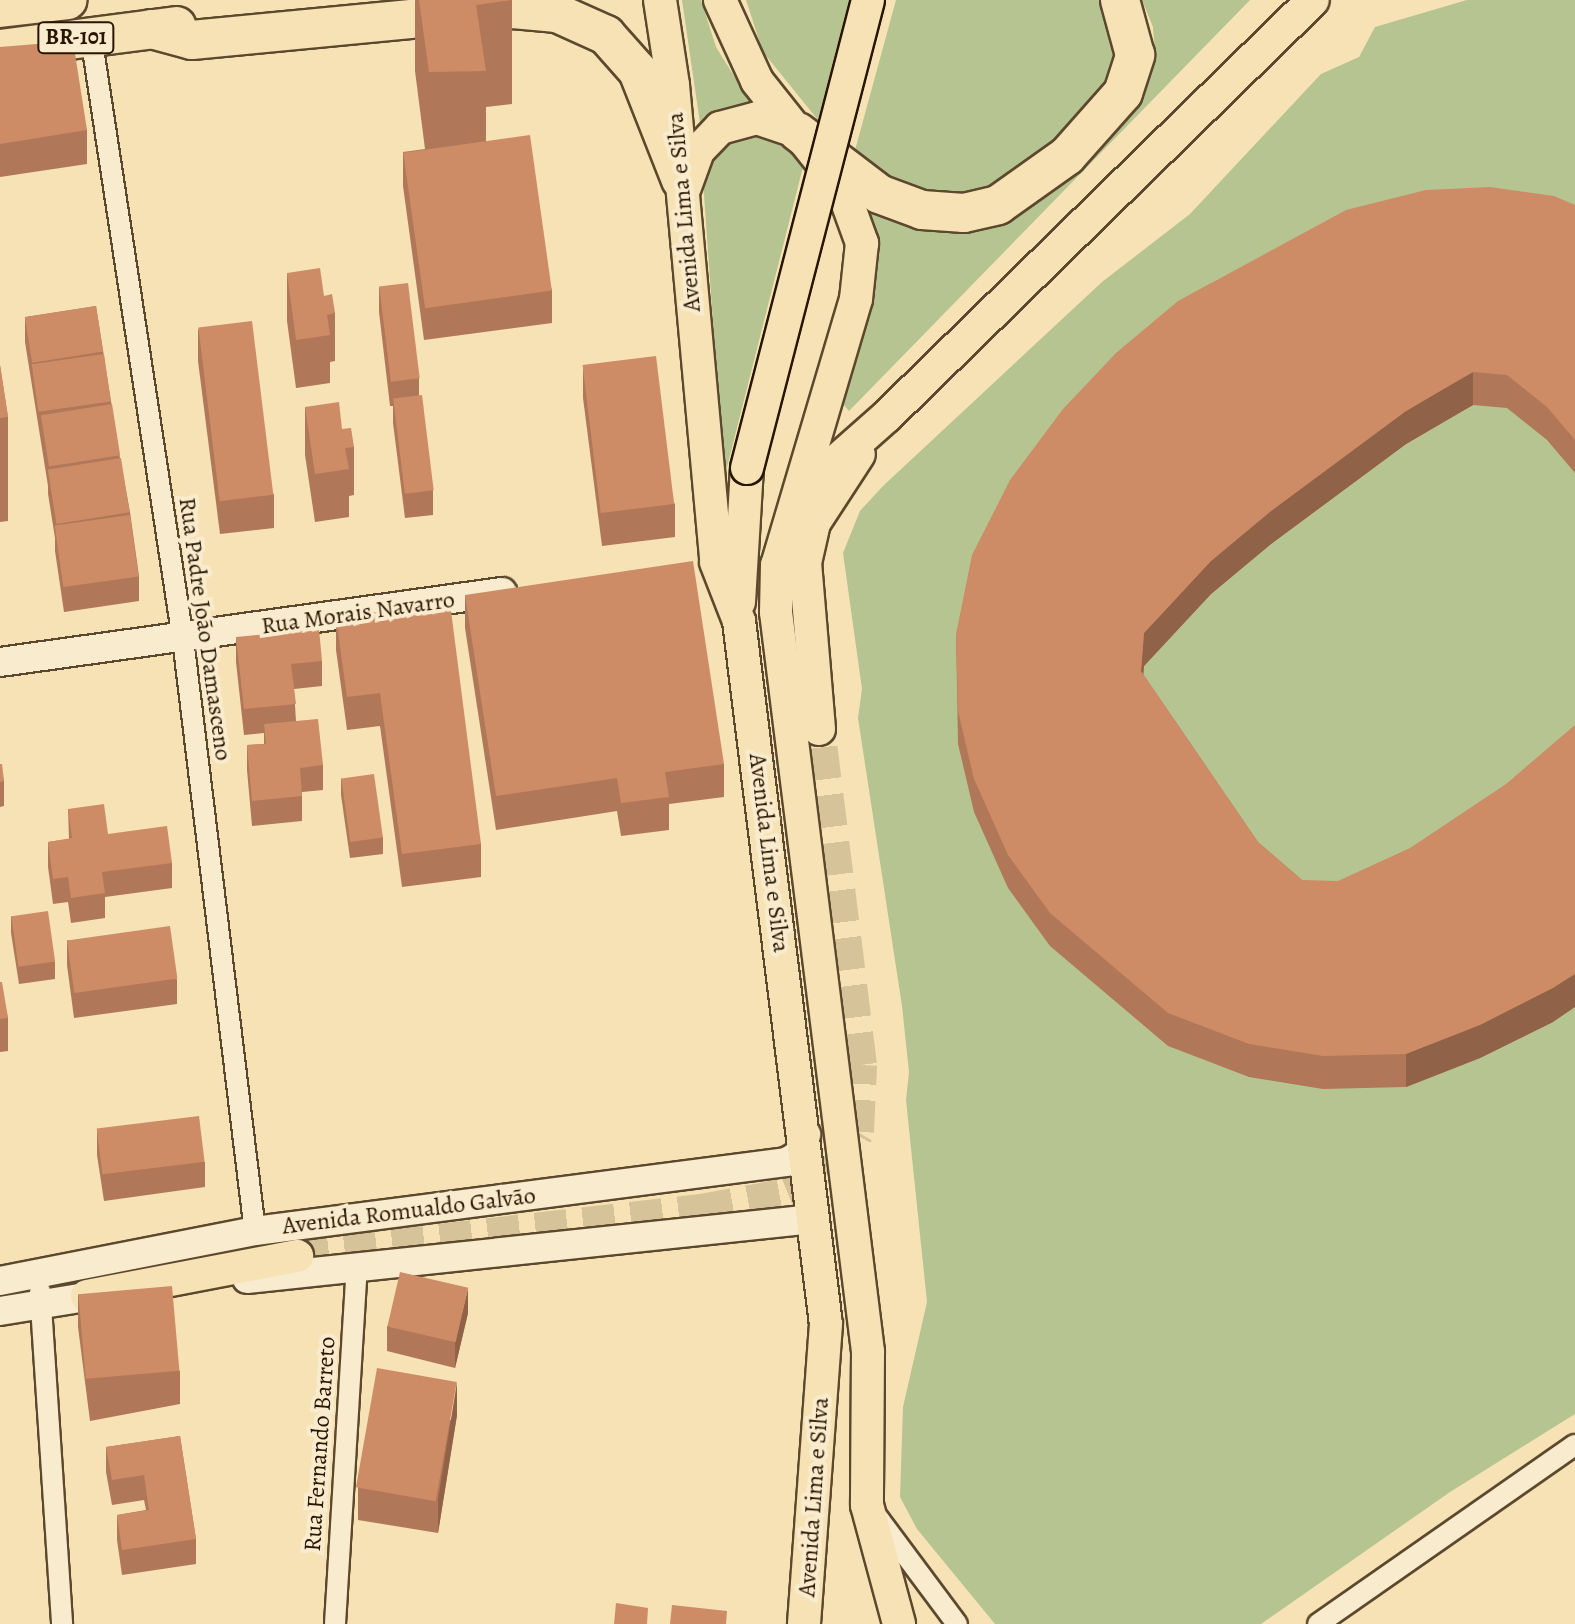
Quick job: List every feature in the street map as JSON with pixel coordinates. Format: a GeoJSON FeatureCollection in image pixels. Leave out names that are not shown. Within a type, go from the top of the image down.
{"type":"FeatureCollection","features":[{"type":"Feature","properties":{"kind":"highway","name":"BR-101"},"geometry":{"type":"LineString","coordinates":[[0,8],[68,0]]}},
{"type":"Feature","properties":{"kind":"highway","name":"BR-101"},"geometry":{"type":"LineString","coordinates":[[0,49],[390,0]]}},
{"type":"Feature","properties":{"kind":"highway"},"geometry":{"type":"LineString","coordinates":[[798,132],[879,194],[922,210],[964,213],[998,205],[1067,156],[1123,93],[1135,55],[1120,0]]}},
{"type":"Feature","properties":{"kind":"highway"},"geometry":{"type":"LineString","coordinates":[[151,29],[192,40],[513,9],[557,13],[606,35],[631,61],[645,84],[682,186]]}},
{"type":"Feature","properties":{"kind":"main road","name":"Avenida Lima e Silva"},"geometry":{"type":"LineString","coordinates":[[660,0],[673,85],[682,186],[702,564],[739,621],[806,1135],[826,1324],[804,1624]]}},
{"type":"Feature","properties":{"kind":"main road","name":"Avenida Lima e Silva"},"geometry":{"type":"LineString","coordinates":[[720,0],[744,59],[822,159],[856,216],[863,271],[777,565],[776,612],[868,1352],[867,1505],[899,1624]]}},
{"type":"Feature","properties":{"kind":"main road"},"geometry":{"type":"LineString","coordinates":[[739,621],[739,541],[747,468],[868,0]]}},
{"type":"Feature","properties":{"kind":"main road"},"geometry":{"type":"LineString","coordinates":[[795,498],[887,416],[1313,0]]}},
{"type":"Feature","properties":{"kind":"main road"},"geometry":{"type":"LineString","coordinates":[[682,186],[698,151],[720,128],[757,118],[798,132]]}},
{"type":"Feature","properties":{"kind":"main road"},"geometry":{"type":"LineString","coordinates":[[819,729],[805,563],[814,523],[887,416]]}},
{"type":"Feature","properties":{"kind":"main road","name":"Rua Morais Navarro"},"geometry":{"type":"LineString","coordinates":[[0,662],[528,589]]}},
{"type":"Feature","properties":{"kind":"main road","name":"Avenida Romualdo Galvão"},"geometry":{"type":"LineString","coordinates":[[0,1281],[255,1231],[786,1162],[798,1155],[806,1135]]}},
{"type":"Feature","properties":{"kind":"main road","name":"Avenida Romualdo Galvão"},"geometry":{"type":"LineString","coordinates":[[0,1311],[87,1296],[813,1219]]}},
{"type":"Feature","properties":{"kind":"main road"},"geometry":{"type":"LineString","coordinates":[[87,1296],[297,1256]]}},
{"type":"Feature","properties":{"kind":"main road"},"geometry":{"type":"LineString","coordinates":[[888,1582],[920,1624]]}},
{"type":"Feature","properties":{"kind":"street","name":"Rua Padre João Damasceno"},"geometry":{"type":"LineString","coordinates":[[91,36],[183,639],[255,1231]]}},
{"type":"Feature","properties":{"kind":"street","name":"Rua Fernando Barreto"},"geometry":{"type":"LineString","coordinates":[[335,1624],[357,1267]]}},
{"type":"Feature","properties":{"kind":"street"},"geometry":{"type":"LineString","coordinates":[[38,1275],[62,1624]]}},
{"type":"Feature","properties":{"kind":"street"},"geometry":{"type":"LineString","coordinates":[[1318,1624],[1575,1445]]}},
{"type":"Feature","properties":{"kind":"street"},"geometry":{"type":"LineString","coordinates":[[867,1505],[957,1624]]}},
{"type":"Feature","properties":{"kind":"green space"},"geometry":{"type":"Polygon","coordinates":[[[682,0],[701,0],[716,47],[754,108],[701,130],[682,0]]]}},
{"type":"Feature","properties":{"kind":"green space"},"geometry":{"type":"Polygon","coordinates":[[[746,0],[849,0],[818,120],[763,52],[746,0]]]}},
{"type":"Feature","properties":{"kind":"green space"},"geometry":{"type":"Polygon","coordinates":[[[896,0],[1100,0],[1118,36],[1115,79],[1021,180],[971,198],[901,188],[854,154],[896,0]]]}},
{"type":"Feature","properties":{"kind":"green space"},"geometry":{"type":"Polygon","coordinates":[[[1142,0],[1250,0],[849,411],[839,399],[862,200],[926,227],[970,231],[1008,220],[1143,87],[1155,53],[1153,27],[1142,0]]]}},
{"type":"Feature","properties":{"kind":"green space"},"geometry":{"type":"Polygon","coordinates":[[[1467,0],[1575,0],[1575,1414],[1450,1492],[1261,1624],[995,1624],[917,1529],[900,1497],[903,1407],[927,1302],[906,1100],[909,1072],[902,1006],[858,718],[862,689],[843,553],[860,511],[883,486],[1102,282],[1190,214],[1321,74],[1359,57],[1375,27],[1467,0]]]}},
{"type":"Feature","properties":{"kind":"green space"},"geometry":{"type":"Polygon","coordinates":[[[777,132],[804,163],[724,479],[702,166],[732,133],[777,132]]]}},
{"type":"Feature","properties":{"kind":"building"},"geometry":{"type":"Polygon","coordinates":[[[419,0],[512,0],[476,5],[486,71],[429,72],[419,0]]]}},
{"type":"Feature","properties":{"kind":"building"},"geometry":{"type":"Polygon","coordinates":[[[73,41],[87,130],[0,144],[0,47],[73,41]]]}},
{"type":"Feature","properties":{"kind":"building"},"geometry":{"type":"Polygon","coordinates":[[[530,135],[552,290],[425,308],[403,153],[530,135]]]}},
{"type":"Feature","properties":{"kind":"building"},"geometry":{"type":"Polygon","coordinates":[[[1490,187],[1554,196],[1575,205],[1575,440],[1547,407],[1507,375],[1473,372],[1406,411],[1271,511],[1211,561],[1144,633],[1141,671],[1258,842],[1302,880],[1338,881],[1410,848],[1506,784],[1575,725],[1575,974],[1480,1025],[1406,1054],[1323,1056],[1249,1044],[1168,1013],[1050,913],[1008,855],[974,779],[958,711],[956,634],[972,555],[1010,480],[1063,409],[1116,353],[1178,301],[1346,210],[1426,190],[1490,187]]]}},
{"type":"Feature","properties":{"kind":"building"},"geometry":{"type":"Polygon","coordinates":[[[320,268],[324,296],[332,294],[335,313],[327,315],[330,335],[296,340],[287,273],[320,268]]]}},
{"type":"Feature","properties":{"kind":"building"},"geometry":{"type":"Polygon","coordinates":[[[408,283],[420,378],[391,382],[379,287],[408,283]]]}},
{"type":"Feature","properties":{"kind":"building"},"geometry":{"type":"Polygon","coordinates":[[[96,306],[103,351],[32,363],[25,317],[96,306]]]}},
{"type":"Feature","properties":{"kind":"building"},"geometry":{"type":"Polygon","coordinates":[[[252,321],[273,495],[220,501],[198,328],[252,321]]]}},
{"type":"Feature","properties":{"kind":"building"},"geometry":{"type":"Polygon","coordinates":[[[104,354],[111,402],[38,412],[32,364],[104,354]]]}},
{"type":"Feature","properties":{"kind":"building"},"geometry":{"type":"Polygon","coordinates":[[[656,356],[674,504],[601,513],[583,365],[656,356]]]}},
{"type":"Feature","properties":{"kind":"building"},"geometry":{"type":"Polygon","coordinates":[[[0,365],[8,417],[0,418],[0,365]]]}},
{"type":"Feature","properties":{"kind":"building"},"geometry":{"type":"Polygon","coordinates":[[[422,395],[434,490],[405,494],[393,399],[422,395]]]}},
{"type":"Feature","properties":{"kind":"building"},"geometry":{"type":"Polygon","coordinates":[[[339,402],[342,429],[351,428],[354,447],[345,448],[349,469],[315,474],[305,407],[339,402]]]}},
{"type":"Feature","properties":{"kind":"building"},"geometry":{"type":"Polygon","coordinates":[[[112,404],[120,455],[49,467],[41,415],[112,404]]]}},
{"type":"Feature","properties":{"kind":"building"},"geometry":{"type":"Polygon","coordinates":[[[121,458],[130,512],[57,524],[48,470],[121,458]]]}},
{"type":"Feature","properties":{"kind":"building"},"geometry":{"type":"Polygon","coordinates":[[[130,515],[139,576],[63,587],[55,526],[130,515]]]}},
{"type":"Feature","properties":{"kind":"building"},"geometry":{"type":"Polygon","coordinates":[[[693,561],[724,764],[665,772],[669,797],[621,803],[617,778],[496,796],[465,595],[693,561]]]}},
{"type":"Feature","properties":{"kind":"building"},"geometry":{"type":"Polygon","coordinates":[[[450,603],[481,844],[402,854],[380,693],[347,697],[336,617],[450,603]]]}},
{"type":"Feature","properties":{"kind":"building"},"geometry":{"type":"Polygon","coordinates":[[[319,629],[322,661],[291,664],[296,704],[244,709],[236,637],[319,629]]]}},
{"type":"Feature","properties":{"kind":"building"},"geometry":{"type":"Polygon","coordinates":[[[318,719],[323,765],[300,768],[302,796],[252,801],[247,745],[266,744],[264,724],[318,719]]]}},
{"type":"Feature","properties":{"kind":"building"},"geometry":{"type":"Polygon","coordinates":[[[0,764],[4,781],[0,782],[0,764]]]}},
{"type":"Feature","properties":{"kind":"building"},"geometry":{"type":"Polygon","coordinates":[[[374,774],[383,837],[350,842],[341,779],[374,774]]]}},
{"type":"Feature","properties":{"kind":"building"},"geometry":{"type":"Polygon","coordinates":[[[104,804],[108,834],[167,826],[172,863],[102,872],[105,893],[71,898],[68,877],[53,879],[48,842],[72,838],[68,809],[104,804]]]}},
{"type":"Feature","properties":{"kind":"building"},"geometry":{"type":"Polygon","coordinates":[[[48,911],[55,962],[18,967],[11,916],[48,911]]]}},
{"type":"Feature","properties":{"kind":"building"},"geometry":{"type":"Polygon","coordinates":[[[170,926],[177,978],[74,993],[67,940],[170,926]]]}},
{"type":"Feature","properties":{"kind":"building"},"geometry":{"type":"Polygon","coordinates":[[[0,982],[8,1018],[0,1019],[0,982]]]}},
{"type":"Feature","properties":{"kind":"building"},"geometry":{"type":"Polygon","coordinates":[[[199,1116],[205,1162],[102,1174],[97,1129],[199,1116]]]}},
{"type":"Feature","properties":{"kind":"building"},"geometry":{"type":"Polygon","coordinates":[[[400,1272],[468,1288],[456,1342],[387,1327],[400,1272]]]}},
{"type":"Feature","properties":{"kind":"building"},"geometry":{"type":"Polygon","coordinates":[[[172,1286],[179,1371],[86,1379],[78,1294],[172,1286]]]}},
{"type":"Feature","properties":{"kind":"building"},"geometry":{"type":"Polygon","coordinates":[[[377,1368],[457,1382],[436,1501],[356,1487],[377,1368]]]}},
{"type":"Feature","properties":{"kind":"building"},"geometry":{"type":"Polygon","coordinates":[[[180,1436],[196,1539],[122,1550],[117,1515],[149,1510],[144,1475],[112,1480],[106,1447],[180,1436]]]}},
{"type":"Feature","properties":{"kind":"building"},"geometry":{"type":"Polygon","coordinates":[[[616,1603],[648,1608],[647,1624],[614,1624],[616,1603]]]}},
{"type":"Feature","properties":{"kind":"building"},"geometry":{"type":"Polygon","coordinates":[[[672,1605],[727,1611],[726,1624],[670,1624],[672,1605]]]}},
{"type":"Feature","properties":{"kind":"tunnel"},"geometry":{"type":"LineString","coordinates":[[297,1256],[701,1210],[788,1194],[832,1176],[858,1132],[861,1065],[819,729]]}}]}
